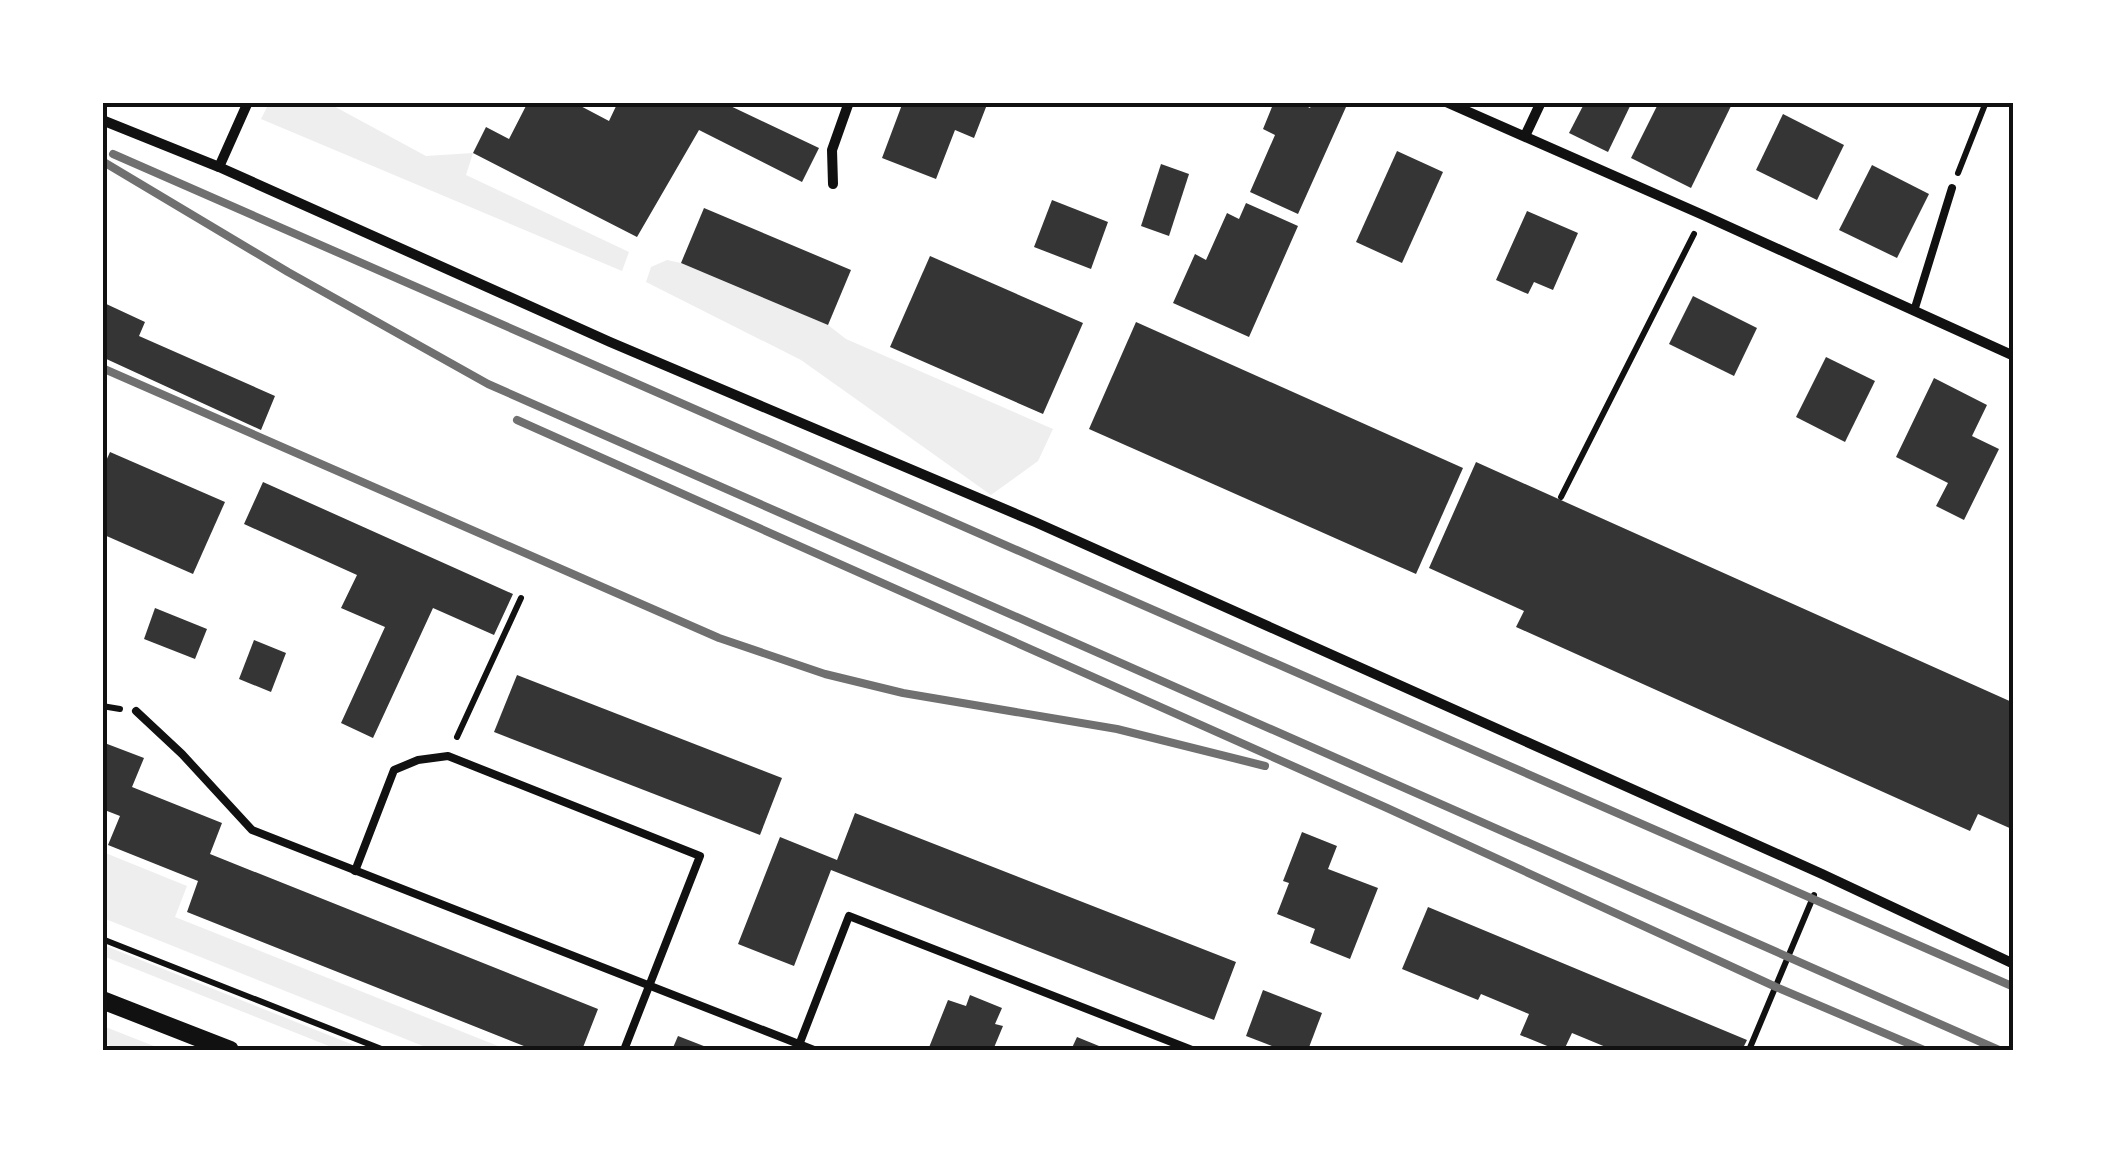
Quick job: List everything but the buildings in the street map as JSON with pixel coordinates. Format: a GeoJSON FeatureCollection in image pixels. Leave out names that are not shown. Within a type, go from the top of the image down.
{"type":"FeatureCollection","features":[{"type":"Feature","properties":{"kind":"street"},"geometry":{"type":"LineString","coordinates":[[219,167],[248,102]]}},
{"type":"Feature","properties":{"kind":"street"},"geometry":{"type":"LineString","coordinates":[[834,184],[832,150],[849,102]]}},
{"type":"Feature","properties":{"kind":"street"},"geometry":{"type":"LineString","coordinates":[[1446,102],[2014,356]]}},
{"type":"Feature","properties":{"kind":"street"},"geometry":{"type":"LineString","coordinates":[[1524,136],[1541,102]]}},
{"type":"Feature","properties":{"kind":"street"},"geometry":{"type":"LineString","coordinates":[[102,120],[219,167],[628,350],[1035,522],[1822,874],[2014,964]]}},
{"type":"Feature","properties":{"kind":"street"},"geometry":{"type":"LineString","coordinates":[[102,1000],[230,1050]]}},
{"type":"Feature","properties":{"kind":"lane"},"geometry":{"type":"LineString","coordinates":[[1914,310],[1952,188]]}},
{"type":"Feature","properties":{"kind":"lane"},"geometry":{"type":"LineString","coordinates":[[136,712],[182,754],[252,830],[814,1050]]}},
{"type":"Feature","properties":{"kind":"lane"},"geometry":{"type":"LineString","coordinates":[[355,871],[394,770],[418,760],[448,756],[700,856],[624,1050]]}},
{"type":"Feature","properties":{"kind":"lane"},"geometry":{"type":"LineString","coordinates":[[799,1045],[849,916],[1192,1050]]}},
{"type":"Feature","properties":{"kind":"path"},"geometry":{"type":"LineString","coordinates":[[1952,188],[1986,102]]}},
{"type":"Feature","properties":{"kind":"path"},"geometry":{"type":"LineString","coordinates":[[1561,497],[1703,215]]}},
{"type":"Feature","properties":{"kind":"path"},"geometry":{"type":"LineString","coordinates":[[448,756],[521,598]]}},
{"type":"Feature","properties":{"kind":"path"},"geometry":{"type":"LineString","coordinates":[[1749,1050],[1822,874]]}},
{"type":"Feature","properties":{"kind":"path"},"geometry":{"type":"LineString","coordinates":[[102,939],[384,1050]]}},
{"type":"Feature","properties":{"kind":"shaded area"},"geometry":{"type":"Polygon","coordinates":[[[269,103],[328,103],[426,156],[473,153],[466,175],[629,252],[622,271],[261,119],[269,103]]]}},
{"type":"Feature","properties":{"kind":"shaded area"},"geometry":{"type":"Polygon","coordinates":[[[667,260],[828,325],[846,339],[1053,429],[1038,461],[991,495],[801,360],[646,282],[651,267],[667,260]]]}},
{"type":"Feature","properties":{"kind":"shaded area"},"geometry":{"type":"Polygon","coordinates":[[[103,852],[187,886],[175,917],[508,1050],[433,1050],[103,918],[103,852]]]}},
{"type":"Feature","properties":{"kind":"shaded area"},"geometry":{"type":"Polygon","coordinates":[[[102,945],[366,1050],[339,1050],[103,956],[102,945]]]}},
{"type":"Feature","properties":{"kind":"shaded area"},"geometry":{"type":"Polygon","coordinates":[[[102,1026],[164,1050],[120,1050],[103,1043],[102,1026]]]}},
{"type":"Feature","properties":{"kind":"railway"},"geometry":{"type":"LineString","coordinates":[[113,154],[2014,987]]}},
{"type":"Feature","properties":{"kind":"railway"},"geometry":{"type":"LineString","coordinates":[[102,161],[288,272],[488,384],[1999,1050]]}},
{"type":"Feature","properties":{"kind":"railway"},"geometry":{"type":"LineString","coordinates":[[102,368],[719,638],[825,674],[903,693],[1117,729],[1265,766]]}},
{"type":"Feature","properties":{"kind":"railway"},"geometry":{"type":"LineString","coordinates":[[517,420],[1924,1050]]}}]}
